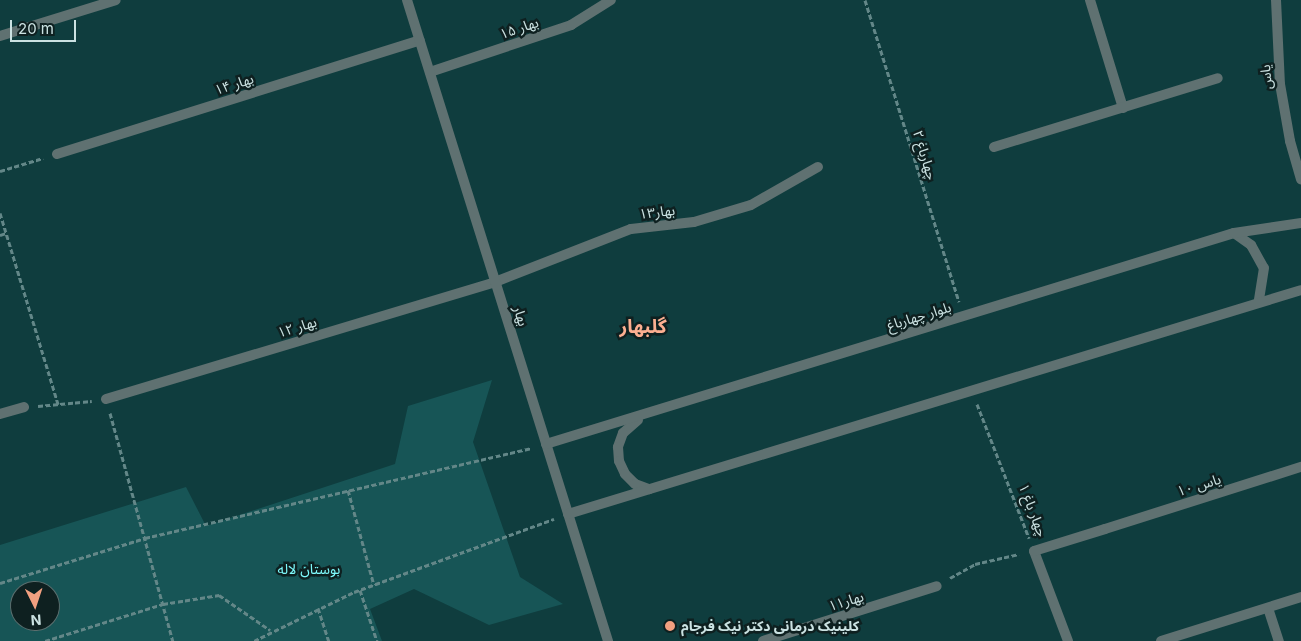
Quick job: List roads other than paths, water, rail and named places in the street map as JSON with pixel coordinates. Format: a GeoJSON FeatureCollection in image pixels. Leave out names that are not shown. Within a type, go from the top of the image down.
{"type":"FeatureCollection","features":[{"type":"Feature","properties":{"kind":"street"},"geometry":{"type":"LineString","coordinates":[[0,36],[116,0]]}},
{"type":"Feature","properties":{"kind":"street","name":"بهار"},"geometry":{"type":"LineString","coordinates":[[407,0],[608,641]]}},
{"type":"Feature","properties":{"kind":"street","name":"بهار ۱۵"},"geometry":{"type":"LineString","coordinates":[[430,72],[570,25],[611,0]]}},
{"type":"Feature","properties":{"kind":"street"},"geometry":{"type":"LineString","coordinates":[[1090,0],[1123,108]]}},
{"type":"Feature","properties":{"kind":"street","name":"یاس"},"geometry":{"type":"LineString","coordinates":[[1276,0],[1280,84],[1290,142],[1301,179]]}},
{"type":"Feature","properties":{"kind":"street","name":"بهار ۱۴"},"geometry":{"type":"LineString","coordinates":[[57,154],[420,40]]}},
{"type":"Feature","properties":{"kind":"street"},"geometry":{"type":"LineString","coordinates":[[994,147],[1218,78]]}},
{"type":"Feature","properties":{"kind":"street","name":"بهار۱۳"},"geometry":{"type":"LineString","coordinates":[[496,282],[631,229],[694,222],[751,206],[818,167]]}},
{"type":"Feature","properties":{"kind":"street","name":"بلوار چهارباغ"},"geometry":{"type":"LineString","coordinates":[[546,444],[645,416],[1234,232],[1301,223]]}},
{"type":"Feature","properties":{"kind":"street"},"geometry":{"type":"LineString","coordinates":[[1234,232],[1250,245],[1264,268],[1259,301]]}},
{"type":"Feature","properties":{"kind":"street","name":"بهار ۱۲"},"geometry":{"type":"LineString","coordinates":[[106,399],[496,282]]}},
{"type":"Feature","properties":{"kind":"street"},"geometry":{"type":"LineString","coordinates":[[568,514],[1259,301],[1301,290]]}},
{"type":"Feature","properties":{"kind":"street"},"geometry":{"type":"LineString","coordinates":[[0,414],[24,407]]}},
{"type":"Feature","properties":{"kind":"street"},"geometry":{"type":"LineString","coordinates":[[645,416],[632,422],[623,433],[618,454],[625,474],[636,484],[649,488]]}},
{"type":"Feature","properties":{"kind":"street","name":"یاس ۱۰"},"geometry":{"type":"LineString","coordinates":[[1034,551],[1301,467]]}},
{"type":"Feature","properties":{"kind":"street","name":"چهار باغ ۱"},"geometry":{"type":"LineString","coordinates":[[1034,551],[1068,641]]}},
{"type":"Feature","properties":{"kind":"street","name":"بهار۱۱"},"geometry":{"type":"LineString","coordinates":[[763,641],[937,586]]}},
{"type":"Feature","properties":{"kind":"street"},"geometry":{"type":"LineString","coordinates":[[1161,641],[1301,597]]}},
{"type":"Feature","properties":{"kind":"street"},"geometry":{"type":"LineString","coordinates":[[1268,608],[1279,641]]}},
{"type":"Feature","properties":{"kind":"place","name":"کلینیک درمانی دکتر نیک فرجام"},"geometry":{"type":"Point","coordinates":[670,626]}},
{"type":"Feature","properties":{"kind":"district","name":"گلبهار"},"geometry":{"type":"Point","coordinates":[643,327]}},
{"type":"Feature","properties":{"kind":"park label","name":"بوستان لاله"},"geometry":{"type":"Point","coordinates":[309,569]}}]}
